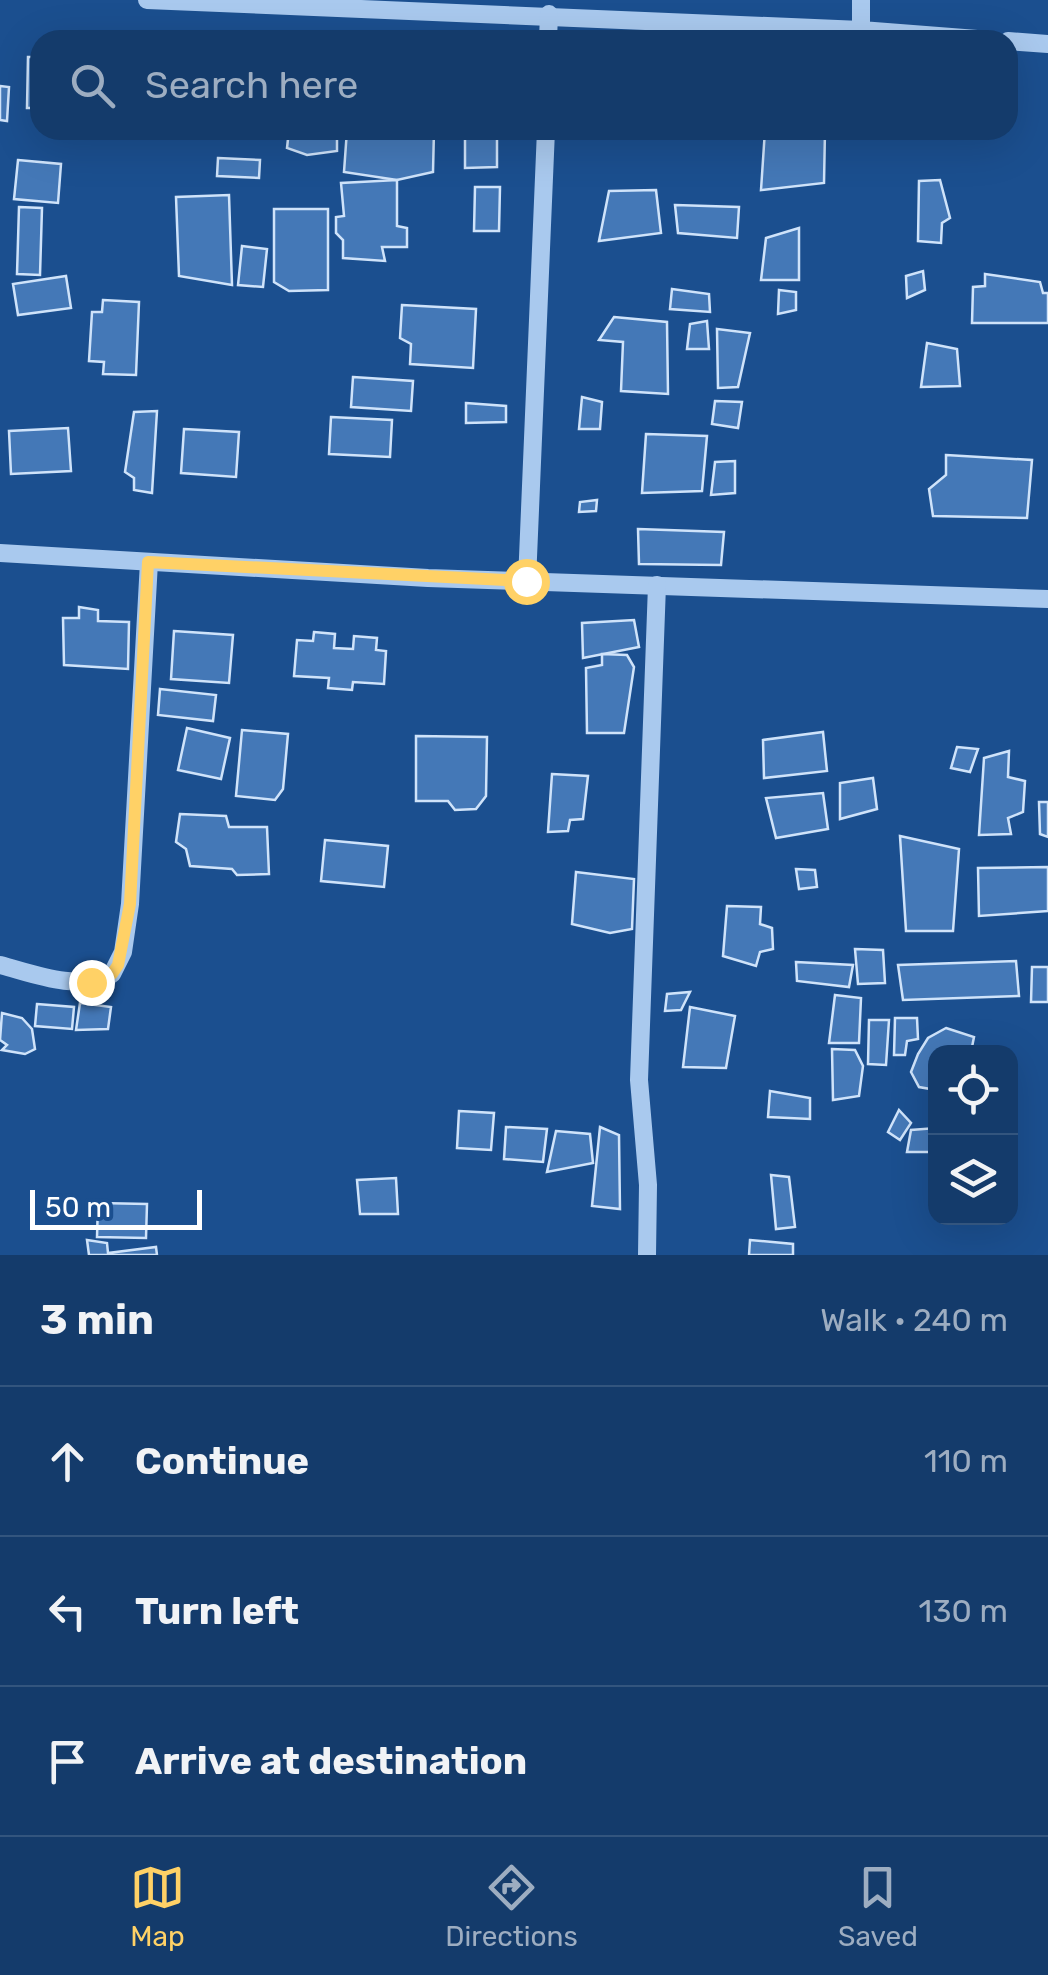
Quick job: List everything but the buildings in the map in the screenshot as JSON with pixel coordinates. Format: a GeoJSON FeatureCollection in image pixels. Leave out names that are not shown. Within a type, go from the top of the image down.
{"type":"FeatureCollection","features":[{"type":"Feature","properties":{"kind":"street"},"geometry":{"type":"LineString","coordinates":[[146,0],[861,30],[861,0]]}},
{"type":"Feature","properties":{"kind":"street"},"geometry":{"type":"LineString","coordinates":[[548,30],[549,14]]}},
{"type":"Feature","properties":{"kind":"street"},"geometry":{"type":"LineString","coordinates":[[1018,42],[1048,44]]}},
{"type":"Feature","properties":{"kind":"street"},"geometry":{"type":"LineString","coordinates":[[526,581],[546,140]]}},
{"type":"Feature","properties":{"kind":"street"},"geometry":{"type":"LineString","coordinates":[[0,553],[526,581],[1048,599]]}},
{"type":"Feature","properties":{"kind":"street"},"geometry":{"type":"LineString","coordinates":[[0,965],[57,980],[91,982],[112,974],[123,952],[132,886],[148,562]]}},
{"type":"Feature","properties":{"kind":"street"},"geometry":{"type":"LineString","coordinates":[[647,1255],[648,1185],[640,1080],[658,585]]}},
{"type":"Feature","properties":{"kind":"route"},"geometry":{"type":"LineString","coordinates":[[91,982],[112,974],[118,965],[130,904],[148,562],[526,581]]}}]}
